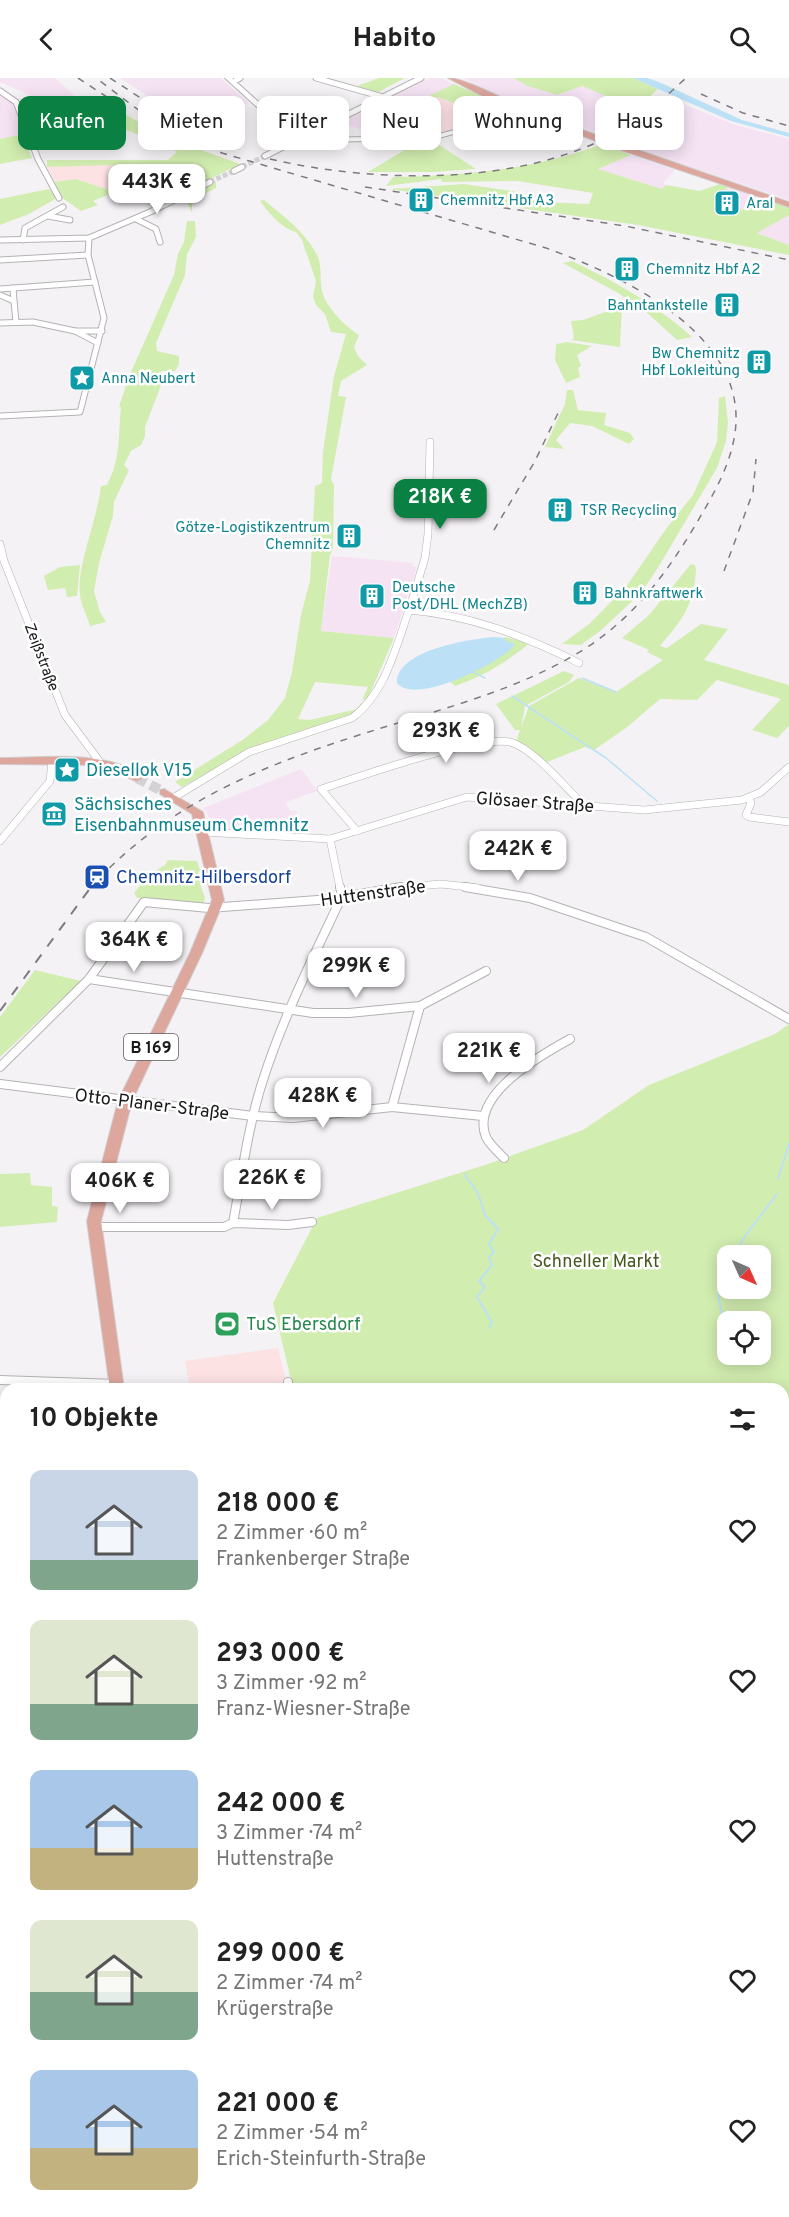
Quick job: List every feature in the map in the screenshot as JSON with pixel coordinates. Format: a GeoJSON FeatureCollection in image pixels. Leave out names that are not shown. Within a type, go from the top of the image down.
{"type":"FeatureCollection","features":[{"type":"Feature","properties":{"kind":"main road"},"geometry":{"type":"LineString","coordinates":[[228,78],[257,104]]}},
{"type":"Feature","properties":{"kind":"main road"},"geometry":{"type":"LineString","coordinates":[[452,78],[492,96]]}},
{"type":"Feature","properties":{"kind":"main road"},"geometry":{"type":"LineString","coordinates":[[583,132],[789,205]]}},
{"type":"Feature","properties":{"kind":"main road"},"geometry":{"type":"LineString","coordinates":[[349,140],[421,139],[453,133]]}},
{"type":"Feature","properties":{"kind":"main road"},"geometry":{"type":"LineString","coordinates":[[0,761],[100,762],[114,765],[137,778]]}},
{"type":"Feature","properties":{"kind":"main road","name":"B 169"},"geometry":{"type":"LineString","coordinates":[[94,1227],[125,1101],[216,908],[218,893],[196,810],[168,795]]}},
{"type":"Feature","properties":{"kind":"main road"},"geometry":{"type":"LineString","coordinates":[[94,1227],[116,1383]]}},
{"type":"Feature","properties":{"kind":"street"},"geometry":{"type":"LineString","coordinates":[[316,78],[379,96]]}},
{"type":"Feature","properties":{"kind":"street"},"geometry":{"type":"LineString","coordinates":[[385,96],[421,78]]}},
{"type":"Feature","properties":{"kind":"street"},"geometry":{"type":"LineString","coordinates":[[0,91],[16,102],[38,159],[59,198]]}},
{"type":"Feature","properties":{"kind":"street"},"geometry":{"type":"LineString","coordinates":[[265,156],[277,150]]}},
{"type":"Feature","properties":{"kind":"street"},"geometry":{"type":"LineString","coordinates":[[234,171],[242,167]]}},
{"type":"Feature","properties":{"kind":"street"},"geometry":{"type":"LineString","coordinates":[[0,240],[89,238],[136,219],[210,182]]}},
{"type":"Feature","properties":{"kind":"street"},"geometry":{"type":"LineString","coordinates":[[22,240],[25,228],[63,207]]}},
{"type":"Feature","properties":{"kind":"street"},"geometry":{"type":"LineString","coordinates":[[48,216],[70,220]]}},
{"type":"Feature","properties":{"kind":"street"},"geometry":{"type":"LineString","coordinates":[[136,219],[158,229],[160,242]]}},
{"type":"Feature","properties":{"kind":"street"},"geometry":{"type":"LineString","coordinates":[[0,417],[80,412],[105,318],[88,255],[89,238]]}},
{"type":"Feature","properties":{"kind":"street"},"geometry":{"type":"LineString","coordinates":[[0,260],[88,255]]}},
{"type":"Feature","properties":{"kind":"street"},"geometry":{"type":"LineString","coordinates":[[0,289],[95,282]]}},
{"type":"Feature","properties":{"kind":"street"},"geometry":{"type":"LineString","coordinates":[[12,288],[16,322]]}},
{"type":"Feature","properties":{"kind":"street"},"geometry":{"type":"LineString","coordinates":[[0,289],[14,301]]}},
{"type":"Feature","properties":{"kind":"street"},"geometry":{"type":"LineString","coordinates":[[0,323],[33,322],[75,331],[102,331]]}},
{"type":"Feature","properties":{"kind":"street"},"geometry":{"type":"LineString","coordinates":[[75,331],[98,343]]}},
{"type":"Feature","properties":{"kind":"street"},"geometry":{"type":"LineString","coordinates":[[168,795],[249,752],[352,718],[363,711],[394,651],[422,569],[428,534],[430,442]]}},
{"type":"Feature","properties":{"kind":"street","name":"Zeißstraße"},"geometry":{"type":"LineString","coordinates":[[0,544],[4,561],[65,715],[100,762]]}},
{"type":"Feature","properties":{"kind":"street"},"geometry":{"type":"LineString","coordinates":[[409,610],[438,611],[461,617],[536,643],[579,663]]}},
{"type":"Feature","properties":{"kind":"street"},"geometry":{"type":"LineString","coordinates":[[357,831],[321,789],[436,753],[491,743],[513,743],[554,776],[579,800],[580,805]]}},
{"type":"Feature","properties":{"kind":"street"},"geometry":{"type":"LineString","coordinates":[[0,842],[50,781],[52,761]]}},
{"type":"Feature","properties":{"kind":"street","name":"Glösaer Straße"},"geometry":{"type":"LineString","coordinates":[[203,832],[330,839],[466,797],[645,810],[749,799],[768,787],[789,767]]}},
{"type":"Feature","properties":{"kind":"street"},"geometry":{"type":"LineString","coordinates":[[749,799],[751,803],[746,815],[749,817],[789,822]]}},
{"type":"Feature","properties":{"kind":"street"},"geometry":{"type":"LineString","coordinates":[[233,1223],[253,1116],[271,1057],[342,896],[330,839]]}},
{"type":"Feature","properties":{"kind":"street","name":"Huttenstraße"},"geometry":{"type":"LineString","coordinates":[[88,980],[144,903],[201,909],[282,904],[392,887],[424,885],[476,887],[512,893],[646,938],[789,1019]]}},
{"type":"Feature","properties":{"kind":"street"},"geometry":{"type":"LineString","coordinates":[[0,1066],[88,980],[290,1010],[339,1014],[420,1006],[486,971]]}},
{"type":"Feature","properties":{"kind":"street"},"geometry":{"type":"LineString","coordinates":[[392,1107],[420,1006]]}},
{"type":"Feature","properties":{"kind":"street"},"geometry":{"type":"LineString","coordinates":[[504,1158],[486,1137],[483,1116],[504,1085],[528,1063],[570,1038]]}},
{"type":"Feature","properties":{"kind":"street","name":"Otto-Planer-Straße"},"geometry":{"type":"LineString","coordinates":[[0,1084],[253,1116],[293,1118],[392,1107],[483,1116]]}},
{"type":"Feature","properties":{"kind":"street"},"geometry":{"type":"LineString","coordinates":[[94,1227],[224,1227],[233,1223],[288,1225],[312,1222]]}},
{"type":"Feature","properties":{"kind":"street"},"geometry":{"type":"LineString","coordinates":[[0,1380],[58,1383]]}},
{"type":"Feature","properties":{"kind":"shaded area"},"geometry":{"type":"Polygon","coordinates":[[[0,78],[55,78],[75,96],[32,96],[0,82],[0,78]]]}},
{"type":"Feature","properties":{"kind":"shaded area"},"geometry":{"type":"Polygon","coordinates":[[[120,78],[220,78],[241,96],[148,96],[120,78]]]}},
{"type":"Feature","properties":{"kind":"shaded area"},"geometry":{"type":"Polygon","coordinates":[[[430,78],[441,78],[454,84],[430,96],[394,96],[430,78]]]}},
{"type":"Feature","properties":{"kind":"shaded area"},"geometry":{"type":"Polygon","coordinates":[[[463,78],[513,78],[528,86],[557,95],[582,86],[606,96],[595,96],[595,133],[583,128],[583,96],[498,96],[463,78]]]}},
{"type":"Feature","properties":{"kind":"shaded area"},"geometry":{"type":"Polygon","coordinates":[[[0,91],[13,100],[18,112],[18,135],[0,139],[0,91]]]}},
{"type":"Feature","properties":{"kind":"shaded area"},"geometry":{"type":"Polygon","coordinates":[[[441,98],[453,104],[453,129],[441,133],[441,98]]]}},
{"type":"Feature","properties":{"kind":"shaded area"},"geometry":{"type":"Polygon","coordinates":[[[684,105],[736,125],[789,139],[789,200],[642,150],[684,150],[684,105]]]}},
{"type":"Feature","properties":{"kind":"shaded area"},"geometry":{"type":"Polygon","coordinates":[[[361,112],[361,130],[349,125],[349,118],[361,112]]]}},
{"type":"Feature","properties":{"kind":"shaded area"},"geometry":{"type":"Polygon","coordinates":[[[631,155],[675,170],[663,183],[666,185],[662,189],[597,169],[631,155]]]}},
{"type":"Feature","properties":{"kind":"shaded area"},"geometry":{"type":"Polygon","coordinates":[[[112,165],[126,172],[109,190],[76,179],[55,182],[47,167],[112,165]]]}},
{"type":"Feature","properties":{"kind":"shaded area"},"geometry":{"type":"Polygon","coordinates":[[[728,187],[765,199],[742,210],[716,201],[728,187]]]}},
{"type":"Feature","properties":{"kind":"shaded area"},"geometry":{"type":"Polygon","coordinates":[[[789,215],[789,245],[756,233],[789,215]]]}},
{"type":"Feature","properties":{"kind":"shaded area"},"geometry":{"type":"Polygon","coordinates":[[[332,556],[413,563],[412,567],[417,567],[394,638],[321,631],[332,556]]]}},
{"type":"Feature","properties":{"kind":"shaded area"},"geometry":{"type":"Polygon","coordinates":[[[301,769],[317,791],[286,802],[290,811],[296,810],[299,819],[294,832],[212,827],[203,808],[301,769]]]}},
{"type":"Feature","properties":{"kind":"shaded area"},"geometry":{"type":"Polygon","coordinates":[[[278,1348],[287,1383],[189,1383],[185,1361],[278,1348]]]}},
{"type":"Feature","properties":{"kind":"green space"},"geometry":{"type":"Polygon","coordinates":[[[379,78],[405,78],[378,92],[357,86],[379,78]]]}},
{"type":"Feature","properties":{"kind":"green space"},"geometry":{"type":"Polygon","coordinates":[[[513,78],[633,78],[658,89],[650,96],[606,96],[582,86],[557,95],[528,86],[513,78]]]}},
{"type":"Feature","properties":{"kind":"green space"},"geometry":{"type":"Polygon","coordinates":[[[454,84],[482,96],[453,96],[453,103],[441,98],[441,96],[429,96],[454,84]]]}},
{"type":"Feature","properties":{"kind":"green space"},"geometry":{"type":"Polygon","coordinates":[[[126,115],[138,122],[138,134],[126,129],[126,115]]]}},
{"type":"Feature","properties":{"kind":"green space"},"geometry":{"type":"Polygon","coordinates":[[[18,135],[18,150],[29,150],[32,158],[0,164],[0,139],[18,135]]]}},
{"type":"Feature","properties":{"kind":"green space"},"geometry":{"type":"Polygon","coordinates":[[[441,146],[476,169],[433,172],[368,172],[403,151],[401,150],[441,150],[441,146]]]}},
{"type":"Feature","properties":{"kind":"green space"},"geometry":{"type":"Polygon","coordinates":[[[595,147],[595,150],[618,150],[631,155],[598,169],[662,189],[666,185],[699,191],[720,184],[728,187],[717,201],[742,210],[765,199],[789,207],[789,215],[757,233],[789,245],[789,255],[638,225],[389,189],[464,184],[519,192],[539,202],[589,204],[593,193],[517,181],[442,182],[441,179],[386,186],[393,177],[499,170],[577,153],[595,147]]]}},
{"type":"Feature","properties":{"kind":"green space"},"geometry":{"type":"Polygon","coordinates":[[[173,150],[201,150],[240,164],[210,179],[216,182],[216,188],[192,200],[192,213],[183,191],[161,203],[113,190],[139,177],[112,165],[47,167],[47,160],[168,160],[177,152],[173,150]]]}},
{"type":"Feature","properties":{"kind":"green space"},"geometry":{"type":"Polygon","coordinates":[[[76,179],[115,192],[93,201],[98,205],[81,211],[61,197],[55,182],[76,179]]]}},
{"type":"Feature","properties":{"kind":"green space"},"geometry":{"type":"Polygon","coordinates":[[[49,189],[57,198],[29,214],[0,225],[0,199],[49,189]]]}},
{"type":"Feature","properties":{"kind":"green space"},"geometry":{"type":"Polygon","coordinates":[[[264,200],[293,224],[316,253],[320,263],[325,299],[338,317],[359,335],[354,347],[358,356],[367,365],[341,381],[338,396],[346,397],[331,479],[334,485],[333,548],[330,555],[321,631],[394,638],[368,698],[362,700],[368,687],[315,682],[298,719],[310,720],[357,709],[363,703],[357,712],[252,748],[182,787],[175,782],[244,739],[268,720],[285,698],[310,581],[315,486],[322,483],[323,452],[334,376],[346,334],[331,332],[325,314],[316,305],[313,297],[316,281],[302,240],[296,232],[281,224],[271,215],[260,201],[264,200]]]}},
{"type":"Feature","properties":{"kind":"green space"},"geometry":{"type":"Polygon","coordinates":[[[187,221],[195,221],[196,237],[187,254],[185,275],[156,343],[157,351],[179,356],[179,364],[175,371],[161,371],[163,380],[145,427],[145,436],[141,445],[131,451],[124,465],[129,470],[114,502],[113,516],[99,563],[94,591],[100,612],[106,622],[90,626],[81,599],[81,571],[101,486],[107,485],[115,466],[119,438],[121,407],[119,407],[128,379],[174,275],[178,254],[184,242],[187,221]]]}},
{"type":"Feature","properties":{"kind":"green space"},"geometry":{"type":"Polygon","coordinates":[[[572,261],[635,294],[692,337],[677,340],[644,310],[563,263],[572,261]]]}},
{"type":"Feature","properties":{"kind":"green space"},"geometry":{"type":"Polygon","coordinates":[[[622,306],[620,347],[571,340],[574,338],[571,321],[583,320],[622,306]]]}},
{"type":"Feature","properties":{"kind":"green space"},"geometry":{"type":"Polygon","coordinates":[[[568,342],[592,346],[577,355],[581,366],[578,368],[580,377],[566,383],[555,360],[556,344],[568,342]]]}},
{"type":"Feature","properties":{"kind":"green space"},"geometry":{"type":"Polygon","coordinates":[[[567,390],[573,390],[578,410],[606,413],[604,425],[630,433],[634,439],[629,444],[592,426],[570,423],[556,440],[564,449],[545,447],[565,404],[567,390]]]}},
{"type":"Feature","properties":{"kind":"green space"},"geometry":{"type":"Polygon","coordinates":[[[725,396],[728,423],[726,441],[717,468],[659,566],[641,593],[600,631],[581,645],[562,644],[588,625],[626,587],[666,529],[693,495],[717,442],[719,398],[725,396]]]}},
{"type":"Feature","properties":{"kind":"green space"},"geometry":{"type":"Polygon","coordinates":[[[691,564],[695,565],[695,583],[686,612],[660,646],[667,648],[701,624],[728,629],[704,660],[789,685],[789,726],[777,738],[752,730],[781,699],[717,680],[697,700],[660,699],[626,728],[594,750],[585,747],[542,764],[516,743],[520,730],[515,730],[496,704],[564,671],[574,675],[569,682],[525,706],[521,728],[529,706],[579,678],[616,692],[663,660],[647,652],[649,650],[622,638],[649,615],[691,564]]]}},
{"type":"Feature","properties":{"kind":"green space"},"geometry":{"type":"Polygon","coordinates":[[[80,565],[77,596],[67,597],[65,588],[48,590],[44,576],[60,567],[80,565]]]}},
{"type":"Feature","properties":{"kind":"green space"},"geometry":{"type":"Polygon","coordinates":[[[505,637],[530,643],[476,678],[455,686],[450,682],[500,657],[505,637]]]}},
{"type":"Feature","properties":{"kind":"green space"},"geometry":{"type":"Polygon","coordinates":[[[168,860],[197,861],[200,870],[197,875],[205,898],[202,906],[137,898],[134,893],[149,875],[165,865],[168,860]]]}},
{"type":"Feature","properties":{"kind":"green space"},"geometry":{"type":"Polygon","coordinates":[[[35,970],[81,981],[0,1057],[0,1017],[35,970]]]}},
{"type":"Feature","properties":{"kind":"green space","name":"Schneller Markt"},"geometry":{"type":"Polygon","coordinates":[[[789,1024],[789,1383],[292,1383],[273,1303],[317,1218],[488,1164],[583,1130],[649,1085],[775,1034],[789,1024]]]}},
{"type":"Feature","properties":{"kind":"green space"},"geometry":{"type":"Polygon","coordinates":[[[30,1173],[31,1185],[52,1187],[52,1206],[58,1207],[57,1222],[0,1227],[0,1174],[30,1173]]]}},
{"type":"Feature","properties":{"kind":"water"},"geometry":{"type":"Polygon","coordinates":[[[633,78],[647,78],[659,82],[742,120],[789,133],[789,137],[731,121],[684,100],[684,96],[674,96],[633,78]]]}},
{"type":"Feature","properties":{"kind":"water"},"geometry":{"type":"Polygon","coordinates":[[[505,638],[514,646],[492,663],[475,672],[438,686],[421,689],[407,689],[397,683],[400,672],[408,662],[421,654],[469,640],[505,638]]]}},
{"type":"Feature","properties":{"kind":"waterway"},"geometry":{"type":"LineString","coordinates":[[473,672],[485,678]]}},
{"type":"Feature","properties":{"kind":"waterway"},"geometry":{"type":"LineString","coordinates":[[582,678],[616,692]]}},
{"type":"Feature","properties":{"kind":"waterway"},"geometry":{"type":"LineString","coordinates":[[512,696],[606,758],[657,801]]}},
{"type":"Feature","properties":{"kind":"waterway"},"geometry":{"type":"LineString","coordinates":[[778,1179],[789,1144]]}},
{"type":"Feature","properties":{"kind":"waterway"},"geometry":{"type":"LineString","coordinates":[[465,1175],[478,1193],[485,1215],[498,1229],[489,1244],[494,1252],[489,1257],[492,1265],[479,1281],[485,1287],[477,1297],[492,1322],[489,1328]]}},
{"type":"Feature","properties":{"kind":"waterway"},"geometry":{"type":"LineString","coordinates":[[740,1245],[777,1194]]}},
{"type":"Feature","properties":{"kind":"waterway"},"geometry":{"type":"LineString","coordinates":[[719,1299],[721,1311]]}},
{"type":"Feature","properties":{"kind":"tunnel"},"geometry":{"type":"LineString","coordinates":[[242,167],[265,156]]}},
{"type":"Feature","properties":{"kind":"tunnel"},"geometry":{"type":"LineString","coordinates":[[210,182],[234,171]]}},
{"type":"Feature","properties":{"kind":"tunnel"},"geometry":{"type":"LineString","coordinates":[[137,778],[164,792]]}},
{"type":"Feature","properties":{"kind":"railway"},"geometry":{"type":"LineString","coordinates":[[78,78],[105,96]]}},
{"type":"Feature","properties":{"kind":"railway"},"geometry":{"type":"LineString","coordinates":[[91,887],[124,854],[160,826],[238,781],[322,747],[501,690],[545,671],[586,648],[634,608],[673,560],[720,480],[735,433],[734,398],[722,366],[701,338],[674,313],[642,292],[609,274],[546,248],[222,153],[157,124],[96,78]]}},
{"type":"Feature","properties":{"kind":"railway"},"geometry":{"type":"LineString","coordinates":[[110,78],[138,96]]}},
{"type":"Feature","properties":{"kind":"railway"},"geometry":{"type":"LineString","coordinates":[[270,159],[357,173],[404,176],[452,175],[499,170],[544,161],[587,147],[634,122],[686,78]]}},
{"type":"Feature","properties":{"kind":"railway"},"geometry":{"type":"LineString","coordinates":[[701,94],[743,113],[789,126]]}},
{"type":"Feature","properties":{"kind":"railway"},"geometry":{"type":"LineString","coordinates":[[365,187],[625,226],[789,260]]}},
{"type":"Feature","properties":{"kind":"railway"},"geometry":{"type":"LineString","coordinates":[[494,530],[535,461],[560,409]]}},
{"type":"Feature","properties":{"kind":"railway"},"geometry":{"type":"LineString","coordinates":[[724,571],[753,492],[756,459]]}},
{"type":"Feature","properties":{"kind":"railway"},"geometry":{"type":"LineString","coordinates":[[0,1011],[91,887]]}},
{"type":"Feature","properties":{"kind":"place","name":"Chemnitz Hbf A3"},"geometry":{"type":"Point","coordinates":[421,200]}},
{"type":"Feature","properties":{"kind":"place","name":"Aral"},"geometry":{"type":"Point","coordinates":[727,203]}},
{"type":"Feature","properties":{"kind":"place","name":"Chemnitz Hbf A2"},"geometry":{"type":"Point","coordinates":[627,269]}},
{"type":"Feature","properties":{"kind":"place","name":"Bahntankstelle"},"geometry":{"type":"Point","coordinates":[727,305]}},
{"type":"Feature","properties":{"kind":"place","name":"Bw Chemnitz Hbf Lokleitung"},"geometry":{"type":"Point","coordinates":[759,362]}},
{"type":"Feature","properties":{"kind":"place","name":"Anna Neubert"},"geometry":{"type":"Point","coordinates":[82,378]}},
{"type":"Feature","properties":{"kind":"place","name":"TSR Recycling"},"geometry":{"type":"Point","coordinates":[560,510]}},
{"type":"Feature","properties":{"kind":"place","name":"Götze-Logistikzentrum Chemnitz"},"geometry":{"type":"Point","coordinates":[349,536]}},
{"type":"Feature","properties":{"kind":"place","name":"Bahnkraftwerk"},"geometry":{"type":"Point","coordinates":[585,593]}},
{"type":"Feature","properties":{"kind":"place","name":"Deutsche Post/DHL (MechZB)"},"geometry":{"type":"Point","coordinates":[372,596]}},
{"type":"Feature","properties":{"kind":"place","name":"Diesellok V15"},"geometry":{"type":"Point","coordinates":[67,770]}},
{"type":"Feature","properties":{"kind":"place","name":"Sächsisches Eisenbahnmuseum Chemnitz"},"geometry":{"type":"Point","coordinates":[54,814]}},
{"type":"Feature","properties":{"kind":"place","name":"Chemnitz-Hilbersdorf"},"geometry":{"type":"Point","coordinates":[97,877]}},
{"type":"Feature","properties":{"kind":"place","name":"TuS Ebersdorf"},"geometry":{"type":"Point","coordinates":[227,1324]}}]}
